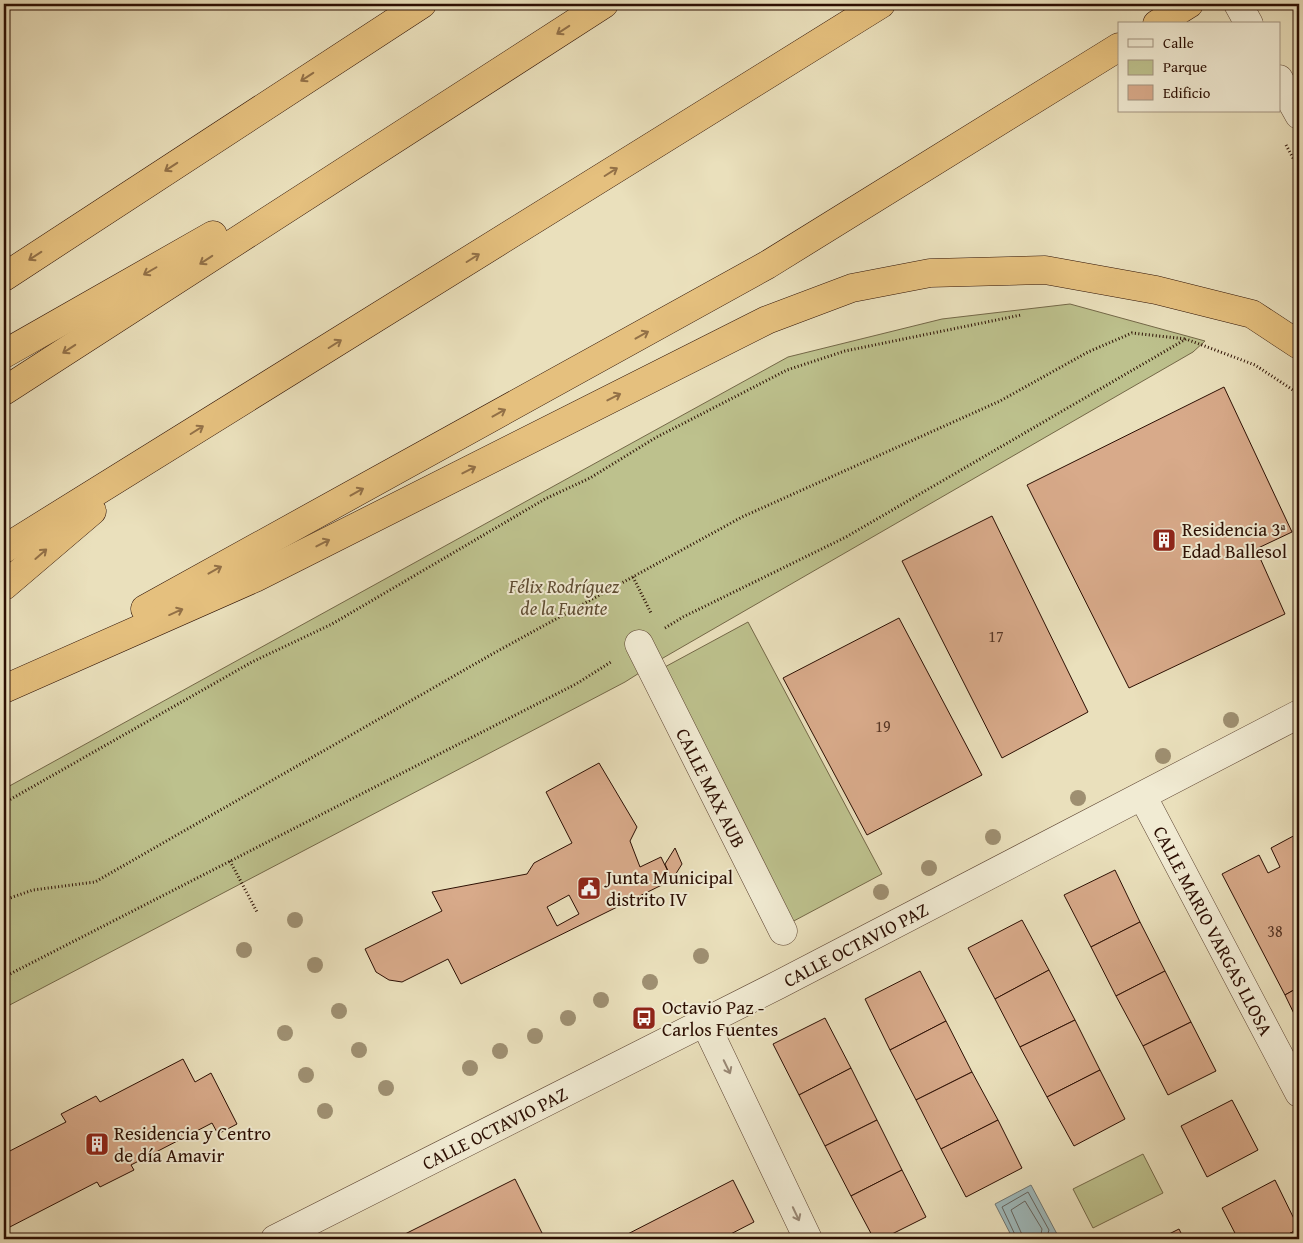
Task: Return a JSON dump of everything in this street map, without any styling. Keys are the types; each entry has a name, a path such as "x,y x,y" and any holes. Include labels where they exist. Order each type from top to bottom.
{"highway":[{"path":"337,58 406,4"},
{"path":"4,277 422,4"},
{"path":"4,391 604,4"},
{"path":"4,549 881,4"},
{"path":"1160,22 1189,4"},
{"path":"4,688 767,265 1118,48"},
{"path":"4,354 467,91"},
{"path":"4,688 255,578 767,320 852,288 930,272 1045,270 1156,290 1252,314 1299,345"},
{"path":"4,586 156,456"}],"street":[{"path":"1238,4 1248,22"},
{"path":"1280,81 1299,114"},
{"name":"CALLE MAX AUB","path":"639,644 784,931"},
{"name":"CALLE OCTAVIO PAZ","path":"276,1239 706,1023 1299,714"},
{"name":"CALLE MARIO VARGAS LLOSA","path":"1143,796 1299,1092"},
{"path":"706,1023 808,1239"}],"path":[{"path":"4,803 252,662 332,624 545,500 590,478 655,438 787,370 845,351 1021,315"},
{"path":"4,900 33,890 95,882 494,653 742,517 1000,401 1088,352 1132,332 1186,339"},
{"path":"633,577 647,605"},
{"path":"230,861 257,912"}],"green space":[{"name":"Félix Rodríguez de la Fuente","path":"1070,304 1205,341 1193,352 663,658 625,682 4,1008 4,789 788,357 942,319"},
{"path":"748,622 882,874 790,923 663,668"},
{"path":"1143,1154 1163,1193 1093,1228 1073,1189"}],"water":[{"path":"1031,1185 1057,1234 1047,1239 1013,1239 995,1204"}],"building":[{"name":"Residencia 3ª Edad Ballesol","path":"1224,387 1292,532 1256,549 1285,614 1129,688 1027,485"},
{"path":"992,516 1088,712 1002,758 902,561"},
{"path":"899,618 982,775 867,835 783,678"},
{"name":"Junta Municipal distrito IV","path":"599,763 637,827 630,841 640,867 661,857 672,880 461,984 448,959 402,982 389,980 376,972 365,949 442,911 432,892 527,874 534,863 572,843 546,792","holes":["569,895 579,914 557,926 547,907"]},
{"path":"1299,833 1299,987 1285,995 1222,874 1259,855 1268,873 1280,867 1271,848"},
{"path":"675,848 682,864 672,880 665,864"},
{"path":"1115,870 1140,922 1091,947 1064,895"},
{"path":"1022,920 1049,970 995,999 968,948"},
{"path":"1140,922 1165,971 1116,996 1091,947"},
{"path":"1049,970 1075,1020 1020,1047 995,999"},
{"path":"920,971 946,1021 890,1050 865,999"},
{"path":"1165,971 1191,1022 1143,1046 1116,996"},
{"path":"1299,987 1299,1024 1285,995"},
{"path":"825,1018 851,1068 799,1095 773,1044"},
{"path":"1075,1020 1100,1070 1047,1097 1020,1047"},
{"path":"946,1021 972,1072 916,1100 890,1050"},
{"path":"1191,1022 1216,1071 1168,1095 1143,1046"},
{"name":"Residencia y Centro de día Amavir","path":"183,1059 195,1082 211,1073 237,1124 218,1134 212,1123 131,1165 134,1170 100,1187 97,1182 4,1230 4,1154 66,1122 61,1114 96,1096 100,1102"},
{"path":"851,1068 877,1120 825,1146 799,1095"},
{"path":"1100,1070 1125,1119 1074,1146 1047,1097"},
{"path":"972,1072 998,1120 941,1149 916,1100"},
{"path":"1232,1100 1258,1150 1207,1177 1181,1126"},
{"path":"877,1120 902,1170 851,1196 825,1146"},
{"path":"998,1120 1022,1168 966,1197 941,1149"},
{"path":"902,1170 926,1217 882,1239 874,1239 851,1196"},
{"path":"515,1179 544,1237 540,1239 395,1239"},
{"path":"733,1180 754,1222 721,1239 618,1239"},
{"path":"1275,1180 1299,1229 1278,1239 1238,1239 1222,1208"},
{"path":"1179,1229 1184,1239 1159,1239"},
{"path":"1299,1229 1299,1239 1278,1239"}],"place":[{"name":"Residencia 3ª Edad Ballesol","path":"1164,540"},
{"name":"Junta Municipal distrito IV","path":"589,888"},
{"name":"Octavio Paz - Carlos Fuentes","path":"644,1018"},
{"name":"Residencia y Centro de día Amavir","path":"97,1144"}]}
